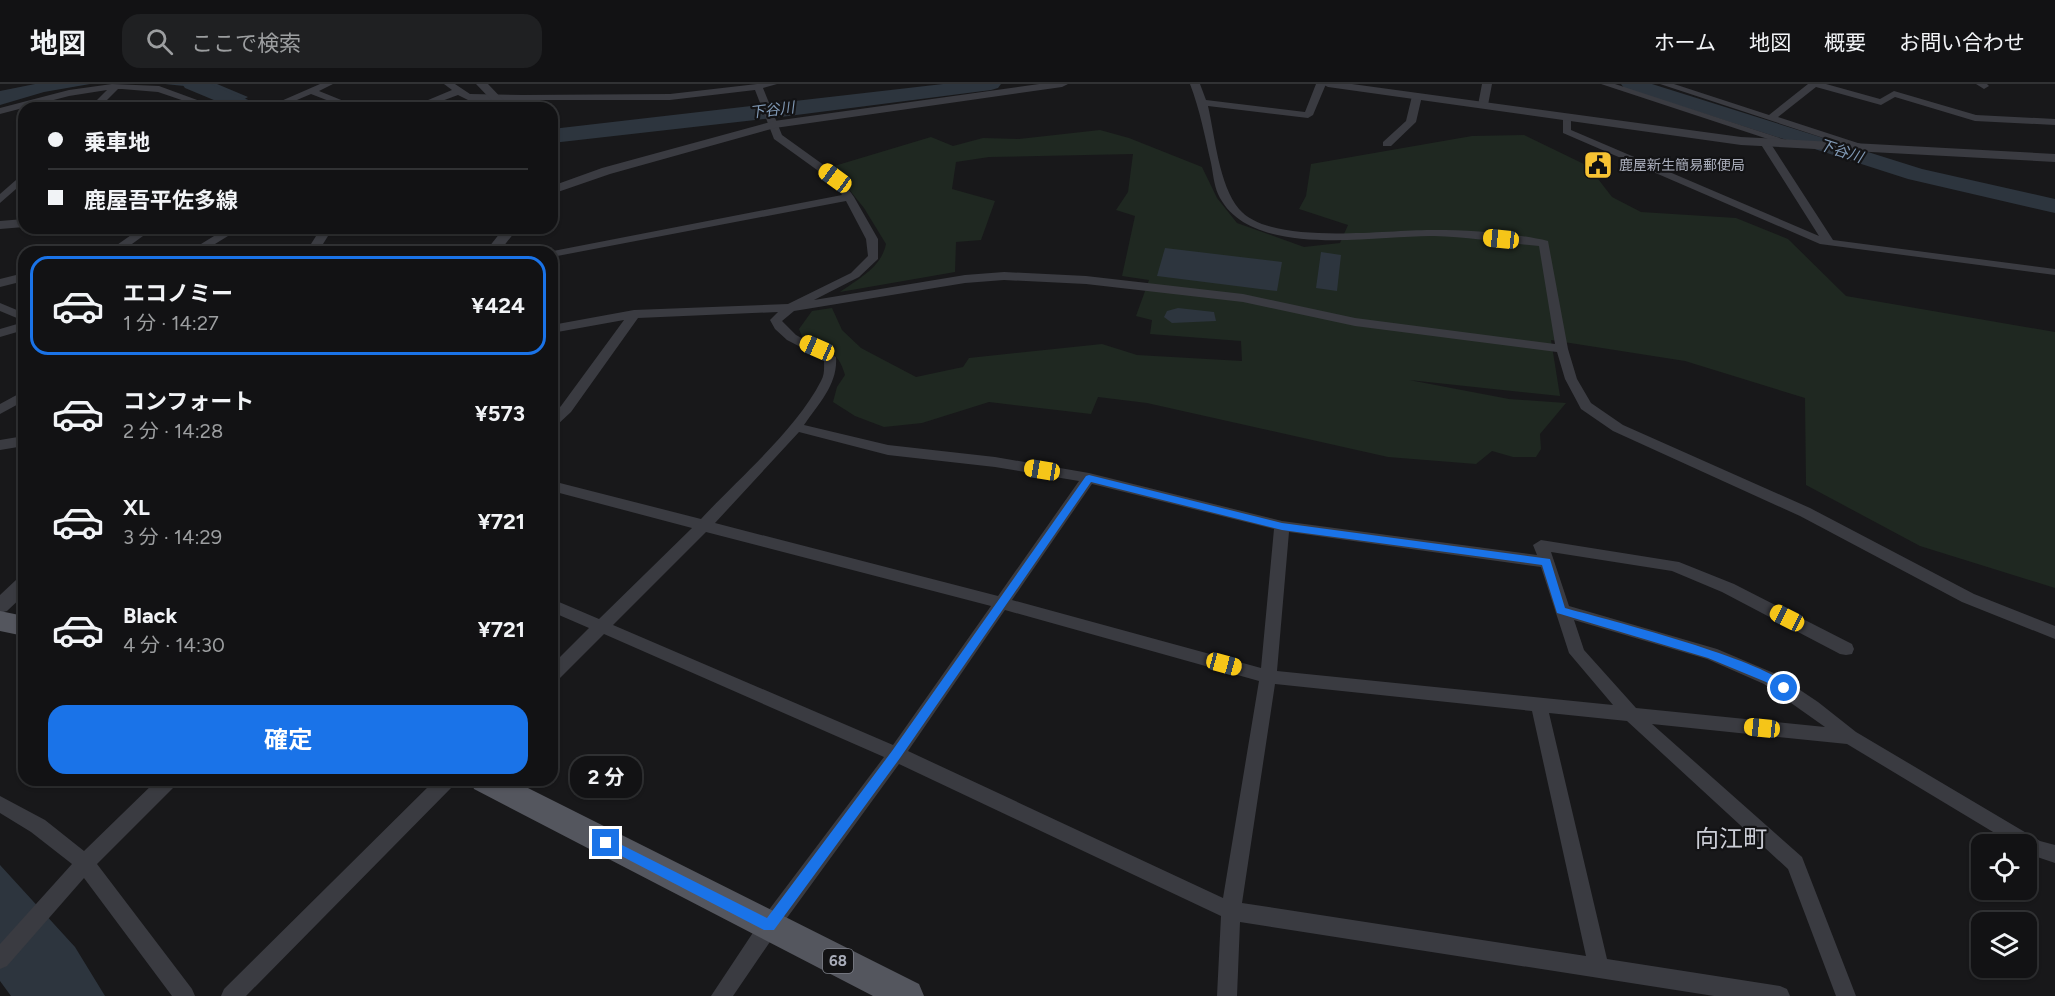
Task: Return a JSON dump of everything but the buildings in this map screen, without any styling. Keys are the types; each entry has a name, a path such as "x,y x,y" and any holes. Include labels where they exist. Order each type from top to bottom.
{"main road":[{"path":"0,621 18,625"},
{"name":"68","path":"496,786 907,996"}],"street":[{"path":"283,102 328,84"},
{"path":"449,84 468,98 670,97 772,84"},
{"path":"482,84 500,102"},
{"path":"558,187 773,122 1062,84"},
{"path":"1195,84 1202,102 1223,194 1227,204 1246,222 1290,235 1318,237 1393,232 1437,233 1544,243 1562,350 1570,379 1586,406 1618,428 1805,512 1968,598 2055,633"},
{"path":"1202,102 1308,115 1321,84"},
{"path":"1328,84 1765,143 2055,158"},
{"path":"1483,105 1487,84"},
{"path":"1605,84 1802,145"},
{"path":"1665,84 1858,148"},
{"path":"1770,118 1815,84 1881,102 1894,93 1975,118 2055,122"},
{"path":"100,102 116,86"},
{"path":"35,102 89,88 116,86 140,86 198,102"},
{"path":"558,669 704,525 796,427 827,382 831,371 830,357 817,348 782,333 776,320 780,313 855,275 874,257 872,238 849,197 835,178 778,137 758,87"},
{"path":"430,102 459,91"},
{"path":"310,92 339,102"},
{"path":"1387,144 1411,122 1417,96"},
{"path":"180,102 184,97"},
{"path":"0,111 18,106"},
{"path":"0,124 18,107"},
{"path":"1566,117 1566,131 1829,243 2055,272"},
{"path":"1765,143 1829,243"},
{"path":"2,195 18,181"},
{"path":"558,253 849,197"},
{"path":"0,225 18,224"},
{"path":"122,246 139,234"},
{"path":"204,246 224,234"},
{"path":"497,246 506,234"},
{"path":"558,328 634,314 789,308 965,279 1004,276 1086,280 1244,298 1355,322 1562,350"},
{"path":"0,283 18,278"},
{"path":"0,307 18,314"},
{"path":"558,416 566,409 634,314"},
{"path":"0,333 18,328"},
{"path":"0,410 18,399"},
{"path":"796,427 888,450 995,462 1089,478 1282,526 1546,562"},
{"path":"0,445 18,442"},
{"path":"721,996 769,926 896,754 1089,478"},
{"path":"558,488 1001,603 1268,676 1850,737"},
{"path":"1227,996 1231,911 1268,676 1282,526"},
{"path":"1846,649 1728,588 1674,566 1542,545 1576,653 1630,714 1795,862 1846,996"},
{"path":"0,606 18,590"},
{"path":"558,608 896,754 1231,911 1780,996"},
{"path":"1561,610 1711,654 1770,679 1812,707 1850,737 2035,848 2055,854"},
{"path":"1539,705 1599,968"},
{"path":"0,959 80,868 163,786"},
{"path":"231,996 441,786"},
{"path":"0,804 39,826 80,868 185,996"}],"shaded area":[{"path":"35,84 90,84 44,92 0,105 0,91"},
{"path":"165,84 217,84 248,97 240,102 220,102 184,86"},
{"path":"1100,130 1129,138 1202,167 1217,198 1237,223 1304,247 1340,243 1348,225 1299,209 1306,196 1311,164 1472,136 1524,135 1588,166 1612,197 1641,212 1736,218 1788,239 1846,296 2055,332 2055,588 1920,546 1806,485 1805,398 1685,361 1551,340 1560,396 1409,380 1509,399 1566,403 1540,434 1541,449 1536,457 1513,457 1492,451 1476,464 1388,457 1147,403 1098,397 1091,414 989,402 922,423 884,427 855,416 833,402 837,387 845,375 839,360 818,344 803,339 799,329 812,311 832,308 842,330 861,348 916,377 963,367 969,358 1102,344 1137,355 1242,361 1241,341 1150,334 1152,320 1136,316 1149,280 1122,276 1135,216 1116,210 1128,192 1133,154 989,157 956,162 952,189 995,201 981,240 956,242 955,272 840,292 874,266 886,244 864,208 831,167 931,137 953,146 983,138 1019,139"},
{"path":"1165,248 1282,262 1277,291 1157,276"},
{"path":"1321,252 1341,255 1337,291 1316,288"},
{"path":"1178,308 1214,312 1216,321 1172,323 1164,317 1167,311"},
{"path":"0,865 75,947 105,996 11,996 0,981"}],"waterway":[{"name":"下谷川","path":"192,84 236,102"},
{"name":"下谷川","path":"558,135 773,112 991,84"},
{"name":"下谷川","path":"1631,84 1916,174 2055,206"}],"place":[{"name":"鹿屋新生簡易郵便局","path":"1598,165"}],"district":[{"name":"向江町","path":"1731,839"}],"route":[{"path":"606,843 769,926 896,754 1089,478 1282,526 1546,562 1561,610 1711,654 1770,679 1784,688"}]}
